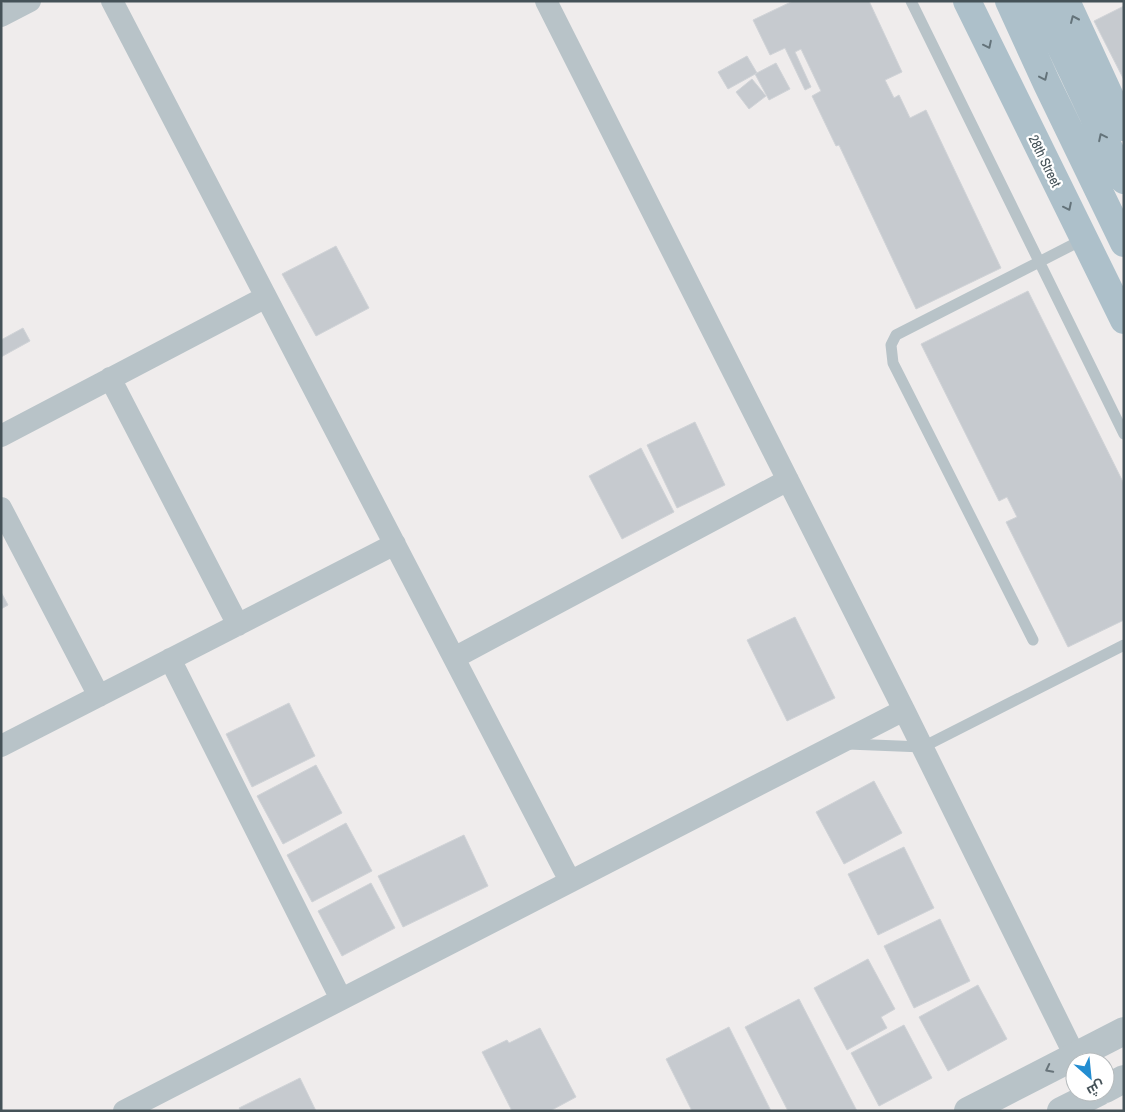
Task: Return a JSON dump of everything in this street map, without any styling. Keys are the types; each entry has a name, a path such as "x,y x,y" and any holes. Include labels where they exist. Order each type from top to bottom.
{"main road":[{"name":"28th Street","path":"967,1 1124,320"},
{"path":"1009,1 1124,243"},
{"path":"1039,1 1124,180"},
{"path":"1066,1 1124,127"}],"street":[{"path":"1,16 30,1"},
{"path":"112,1 570,881"},
{"path":"546,1 904,710 1073,1052"},
{"path":"1,436 266,297"},
{"path":"110,378 238,625"},
{"path":"454,658 788,480"},
{"path":"1,508 99,696"},
{"path":"1,746 395,544"},
{"path":"170,659 341,999"},
{"path":"124,1111 904,710"},
{"path":"1083,1052 1124,1031"},
{"path":"968,1111 1065,1061"},
{"path":"1061,1111 1079,1102"}],"lane":[{"path":"912,1 1038,262 1124,434"},
{"path":"1033,640 893,363 891,345 896,335 1084,239"},
{"path":"838,744 922,747 1124,645"}],"building":[{"path":"793,1 869,1 902,72 885,80 894,98 899,95 910,118 926,110 1001,268 916,309 839,145 836,146 812,96 821,91 801,49 795,52 811,87 805,90 785,48 770,55 753,20"},
{"path":"1124,6 1124,80 1094,21"},
{"path":"747,56 757,73 728,89 718,72"},
{"path":"776,63 790,89 769,100 755,74"},
{"path":"752,79 766,96 749,109 736,92"},
{"path":"336,246 369,308 316,336 282,274"},
{"path":"1028,291 1124,484 1124,620 1068,647 1006,522 1017,517 1007,497 999,501 921,344"},
{"path":"23,328 30,341 1,357 1,340"},
{"path":"695,422 725,485 677,508 647,445"},
{"path":"641,448 674,512 622,539 589,476"},
{"path":"1,592 8,605 1,609"},
{"path":"795,617 835,698 787,721 747,640"},
{"path":"289,703 315,756 252,787 226,734"},
{"path":"316,765 342,813 283,844 257,796"},
{"path":"874,781 902,833 844,864 816,812"},
{"path":"346,823 372,871 312,902 287,855"},
{"path":"464,835 488,886 403,927 378,876"},
{"path":"904,847 934,908 878,935 848,874"},
{"path":"371,883 395,928 342,956 318,911"},
{"path":"940,919 970,981 914,1008 884,946"},
{"path":"868,959 895,1009 881,1017 887,1028 847,1050 814,988"},
{"path":"978,985 1007,1039 948,1071 919,1017"},
{"path":"799,999 857,1111 788,1111 745,1027"},
{"path":"904,1025 932,1078 879,1106 851,1053"},
{"path":"729,1027 771,1111 692,1111 666,1059"},
{"path":"540,1028 576,1097 550,1111 512,1111 482,1052 507,1040 509,1043"},
{"path":"300,1078 316,1111 241,1111 239,1108"}]}
